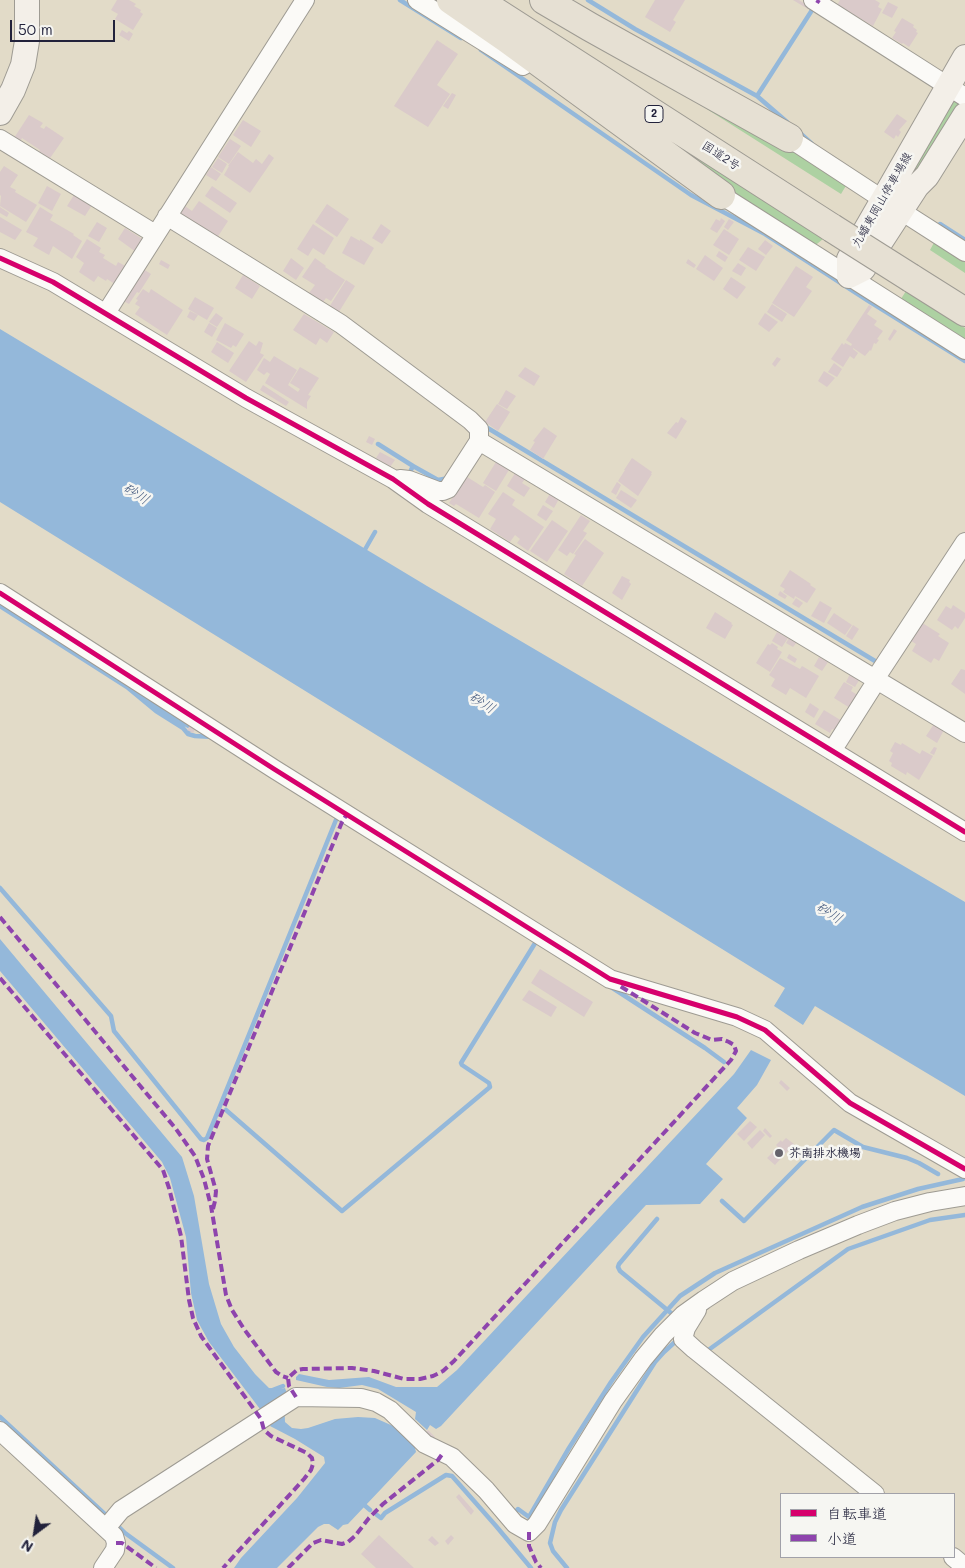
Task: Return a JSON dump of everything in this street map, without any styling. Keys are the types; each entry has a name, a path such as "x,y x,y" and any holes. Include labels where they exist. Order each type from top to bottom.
{"highway":[{"path":"451,0 721,195"},
{"name":"国道2号","path":"476,0 916,270 965,312"},
{"name":"国道2号","path":"510,0 837,220"},
{"path":"544,0 789,138"},
{"name":"国道2号","path":"916,270 965,290"}],"main road":[{"path":"0,113 13,90 22,65 27,40 27,0"},
{"name":"九蟠東岡山停車場線","path":"849,276 863,269 892,205 956,92 965,57"},
{"name":"九蟠東岡山停車場線","path":"892,205 927,176 965,115"}],"street":[{"path":"106,313 154,238 170,218 305,0"},
{"path":"418,0 576,101 685,179 721,195 965,350"},
{"path":"568,0 755,109 789,138 965,252"},
{"path":"813,0 956,92"},
{"path":"0,139 154,238"},
{"path":"922,224 918,203 927,176"},
{"path":"170,218 340,324 470,420 479,429 479,441 448,489 438,491 409,480 392,478"},
{"path":"0,258 53,282 246,398 392,478 428,504 965,832"},
{"path":"479,441 877,677 965,733"},
{"path":"832,750 965,542"},
{"path":"0,593 274,769 610,979 737,1016 765,1030 850,1103 965,1169"},
{"path":"110,1523 121,1510 296,1397 361,1398 376,1402 390,1410 426,1444 452,1457 486,1490 515,1524 529,1532 537,1524 613,1401 643,1359 683,1315 733,1281 858,1225 895,1211 965,1196"},
{"path":"704,1300 686,1328 683,1339 874,1493"},
{"path":"0,1431 110,1523 116,1543 115,1550 103,1568"},
{"path":"954,1558 965,1567"}],"green space":[{"path":"631,61 759,130 847,184 841,194"},
{"path":"949,96 961,103 916,179 904,172"},
{"path":"599,99 609,101 823,239 812,248"},
{"path":"936,239 965,258 965,273 930,250"},
{"path":"906,291 965,328 965,342 899,302"}],"water":[{"name":"砂川","path":"0,329 427,586 965,902 965,1096 815,1006 803,1025 774,1006 785,988 0,502"},
{"path":"0,939 182,1157 194,1196 209,1284 221,1324 234,1347 255,1374 269,1388 285,1388 287,1394 284,1400 285,1422 292,1428 301,1429 335,1419 375,1418 400,1429 413,1440 416,1452 348,1524 343,1525 338,1530 329,1524 318,1527 277,1568 234,1568 297,1498 325,1463 324,1457 270,1426 272,1423 209,1342 197,1320 191,1293 186,1237 170,1178 162,1162 0,971"},
{"path":"751,1050 771,1060 757,1085 737,1108 747,1118 706,1164 723,1179 700,1204 646,1205 441,1426 436,1429 430,1425 427,1430 415,1419 416,1412 378,1389 362,1385 339,1388 327,1387 296,1380 299,1374 329,1380 369,1377 396,1387 437,1387 457,1370 734,1074"}],"building":[{"path":"117,0 129,0 141,10 140,12 143,14 133,30 115,19 118,14 111,10"},
{"path":"655,0 685,0 673,20 676,22 670,32 645,17"},
{"path":"793,0 799,0 810,7 808,9"},
{"path":"840,0 875,0 880,3 878,7 882,9 873,26 837,5"},
{"path":"888,2 898,7 892,18 882,13"},
{"path":"902,18 914,25 913,27 918,33 909,47 892,38"},
{"path":"122,30 133,34 129,41 119,35"},
{"path":"437,40 458,54 437,85 450,94 428,127 394,106"},
{"path":"452,93 456,95 448,109 443,106"},
{"path":"897,114 907,121 899,130 901,132 898,137 896,135 894,139 884,132"},
{"path":"29,115 43,123 40,127 44,129 46,126 64,138 46,164 36,157 40,150 22,138 20,142 14,138"},
{"path":"243,120 261,131 251,147 233,135"},
{"path":"230,139 241,146 229,164 218,157"},
{"path":"238,152 253,163 256,159 262,164 269,154 274,158 250,193 224,175"},
{"path":"218,158 227,164 222,173 212,167"},
{"path":"4,166 18,175 10,187 37,205 26,222 0,206 0,172"},
{"path":"211,167 221,174 216,181 206,175"},
{"path":"47,186 61,194 52,211 38,203"},
{"path":"212,186 237,203 230,213 205,196"},
{"path":"74,195 92,205 85,216 67,206"},
{"path":"199,201 228,221 215,241 211,233 187,218 186,220 179,216 185,206 192,211"},
{"path":"327,204 349,219 337,237 315,222"},
{"path":"0,207 9,213 7,217 0,213"},
{"path":"40,207 53,215 50,220 82,241 72,259 53,246 49,255 33,246 38,238 26,232"},
{"path":"0,217 22,230 15,240 0,232"},
{"path":"721,218 725,221 717,233 710,229 716,219 720,221"},
{"path":"729,219 734,222 728,230 724,227"},
{"path":"97,222 107,228 99,242 88,236"},
{"path":"313,224 334,238 324,255 313,248 308,256 297,249"},
{"path":"381,224 391,231 382,244 372,238"},
{"path":"125,228 144,240 136,252 118,239"},
{"path":"724,229 739,239 729,255 713,245"},
{"path":"351,236 360,241 360,239 374,248 364,265 342,253"},
{"path":"87,239 101,248 99,252 105,255 103,258 116,266 118,262 129,268 118,286 98,276 94,282 79,272 84,263 76,257"},
{"path":"765,240 773,246 766,255 758,249"},
{"path":"748,247 765,257 756,271 739,260"},
{"path":"719,251 728,257 725,262 716,256"},
{"path":"705,255 723,268 714,281 696,269"},
{"path":"291,258 304,268 296,280 283,271"},
{"path":"315,258 345,280 331,301 326,298 323,302 309,293 315,285 302,277"},
{"path":"688,259 696,265 694,268 686,263"},
{"path":"161,260 170,265 168,269 159,264"},
{"path":"738,263 746,268 741,276 732,271"},
{"path":"796,266 813,277 806,287 812,291 794,317 772,303"},
{"path":"140,267 151,274 139,293 137,292 129,304 120,299"},
{"path":"243,275 260,286 252,299 235,288"},
{"path":"731,277 746,287 737,299 723,289"},
{"path":"346,280 355,286 337,315 328,309"},
{"path":"143,289 149,293 151,289 183,310 167,335 135,314 140,307 135,304 138,300 136,299"},
{"path":"195,297 214,308 207,320 188,309"},
{"path":"772,304 787,314 782,322 767,312"},
{"path":"869,305 872,307 867,314 877,321 874,325 883,331 877,339 879,340 876,344 874,343 871,351 865,356 853,348 858,353 854,359 850,356 843,367 831,359 842,343 851,346 852,344 846,340"},
{"path":"190,311 198,315 194,321 187,317"},
{"path":"216,313 223,318 217,327 209,322"},
{"path":"765,313 778,322 769,332 758,324"},
{"path":"304,314 334,332 327,343 320,338 316,345 293,330"},
{"path":"209,323 217,328 212,337 204,332"},
{"path":"225,323 244,334 236,347 233,345 231,348 216,340"},
{"path":"894,329 897,331 890,341 888,339"},
{"path":"249,341 256,346 259,341 263,343 260,353 264,355 246,382 229,371"},
{"path":"217,342 234,353 228,363 211,352"},
{"path":"274,356 297,370 288,385 298,392 300,389 290,383 300,367 319,378 308,395 311,396 307,402 307,409 265,383 270,374 267,372 264,375 257,370 264,358 270,362"},
{"path":"777,357 781,359 775,367 772,364"},
{"path":"834,363 842,369 837,377 828,372"},
{"path":"525,367 540,376 534,386 518,376"},
{"path":"824,371 835,378 827,387 818,381"},
{"path":"263,385 289,402 286,406 260,390"},
{"path":"506,390 516,396 507,409 498,404"},
{"path":"497,404 510,412 498,431 485,422"},
{"path":"681,417 687,421 676,439 667,433 676,422 678,423"},
{"path":"544,427 557,436 543,459 530,450 535,442 533,441"},
{"path":"369,436 375,439 372,445 366,442"},
{"path":"380,452 395,460 390,467 376,458"},
{"path":"499,457 512,465 496,491 483,483"},
{"path":"632,458 652,472 638,496 618,481"},
{"path":"517,470 527,476 522,483 530,488 524,497 507,486"},
{"path":"464,475 495,492 479,518 456,504 454,506 449,503 453,497 451,495"},
{"path":"617,482 621,485 616,495 611,492"},
{"path":"621,490 637,500 631,508 616,498"},
{"path":"503,492 515,500 512,505 544,527 528,551 517,543 520,539 515,535 510,542 490,529 496,519 488,514"},
{"path":"551,492 560,497 554,508 545,502"},
{"path":"543,505 553,511 546,521 537,515"},
{"path":"581,515 590,521 583,531 587,533 573,554 570,552 567,556 558,550"},
{"path":"552,520 568,531 547,562 530,551"},
{"path":"585,539 604,553 582,586 564,574 576,555 574,554"},
{"path":"790,570 816,589 807,603 795,596 794,599 783,592 785,589 780,586"},
{"path":"622,576 630,580 631,584 622,600 612,593"},
{"path":"780,591 787,596 785,599 778,595"},
{"path":"796,598 803,603 799,608 792,604"},
{"path":"820,601 832,608 824,623 811,616"},
{"path":"953,605 965,613 965,618 958,629 955,626 952,630 937,620 946,606 951,609"},
{"path":"715,612 733,625 725,639 706,628"},
{"path":"834,613 852,625 845,635 827,623"},
{"path":"919,621 940,634 938,636 949,643 939,661 934,658 931,663 912,651 916,644 908,639"},
{"path":"853,625 859,629 852,640 846,636"},
{"path":"777,632 788,638 782,647 772,641"},
{"path":"789,638 797,642 793,647 786,643"},
{"path":"772,643 782,652 770,672 756,663 768,644"},
{"path":"789,654 797,659 795,663 787,658"},
{"path":"819,657 828,662 822,671 814,666"},
{"path":"780,658 800,669 802,666 819,676 806,698 790,688 786,695 771,686 775,679 769,675"},
{"path":"961,669 965,670 965,694 951,684"},
{"path":"851,672 861,677 855,687 846,682"},
{"path":"844,682 853,687 851,691 861,697 850,708 834,698"},
{"path":"810,703 819,709 814,718 805,712"},
{"path":"824,710 842,721 836,731 832,729 830,733 815,724"},
{"path":"934,724 944,730 937,743 926,736"},
{"path":"190,725 196,728 193,733 187,730"},
{"path":"895,742 901,745 902,743 920,754 922,750 933,756 919,780 907,772 906,775 891,766 892,763 889,761 893,753 890,751"},
{"path":"934,747 937,748 934,755 930,753"},
{"path":"540,969 593,1002 584,1017 531,983"},
{"path":"529,990 557,1007 551,1017 522,1000"},
{"path":"781,1080 790,1088 787,1091 779,1083"},
{"path":"750,1121 757,1127 744,1141 737,1134"},
{"path":"765,1128 772,1136 770,1138 763,1131"},
{"path":"760,1130 765,1135 752,1149 747,1143"},
{"name":"芥南排水機場","path":"786,1138 794,1144 775,1165 767,1158 778,1147 776,1145"},
{"path":"428,1430 435,1437 430,1442 423,1436"},
{"path":"459,1494 474,1511 471,1515 456,1497"},
{"path":"379,1535 414,1568 376,1568 361,1554"},
{"path":"451,1535 454,1538 448,1545 445,1541"},
{"path":"432,1536 439,1543 435,1546 428,1540"}],"waterway":[{"path":"400,0 461,38"},
{"path":"588,0 635,29 757,96 787,122"},
{"path":"757,96 814,7"},
{"path":"481,50 691,195 765,234 965,361"},
{"path":"799,132 812,144"},
{"path":"940,224 965,240"},
{"path":"486,427 880,664"},
{"path":"378,444 413,466"},
{"path":"411,470 413,466 438,480 449,478"},
{"path":"363,553 375,532"},
{"path":"0,606 127,687 156,711 183,728 188,734 213,737"},
{"path":"139,692 158,708 192,728 190,730"},
{"path":"0,888 111,1016 114,1031 201,1139 204,1140 207,1138 338,815"},
{"path":"226,1110 342,1211 490,1087 489,1083 461,1063 537,940"},
{"path":"611,987 724,1062"},
{"path":"722,1201 744,1221 834,1130 863,1147 907,1158 938,1174"},
{"path":"513,1515 518,1509 529,1517 569,1448 611,1382 643,1337 680,1296 715,1273 862,1207 918,1189 963,1179"},
{"path":"707,1351 848,1249 930,1220 965,1215"},
{"path":"657,1219 618,1267 620,1271 671,1313"},
{"path":"567,1568 553,1551 550,1543 555,1522 655,1362 676,1341"},
{"path":"270,1391 283,1386"},
{"path":"0,1417 109,1518"},
{"path":"377,1515 381,1518 385,1513 446,1475 452,1476 531,1568"},
{"path":"362,1503 370,1510"},
{"path":"115,1523 125,1533 173,1568"}],"marked path":[{"path":"213,1209 216,1191 207,1159 208,1146 342,822 347,814"},
{"path":"0,917 176,1129 195,1156 204,1179 211,1206 226,1295 232,1310 276,1372 288,1378"},
{"path":"0,978 163,1170 181,1236 193,1318 201,1336 261,1419 264,1430 271,1436 307,1453 312,1458 311,1470 304,1479 223,1568"},
{"path":"296,1397 289,1386 288,1378 297,1370 352,1368 374,1371 404,1379 420,1379 443,1371 731,1060 736,1051 734,1045 722,1039 712,1040 695,1033 620,986"},
{"path":"288,1568 313,1543 321,1540 342,1544 348,1542 383,1504 438,1460 443,1453"},
{"path":"529,1532 529,1546 536,1562 541,1568"},
{"path":"116,1543 122,1543 156,1568"}],"cycle path":[{"path":"0,258 53,282 246,398 393,479 428,504 965,832"},
{"path":"0,593 274,769 610,979 737,1017 765,1030 850,1103 965,1169"}],"place":[{"name":"芥南排水機場","path":"779,1153"}]}
